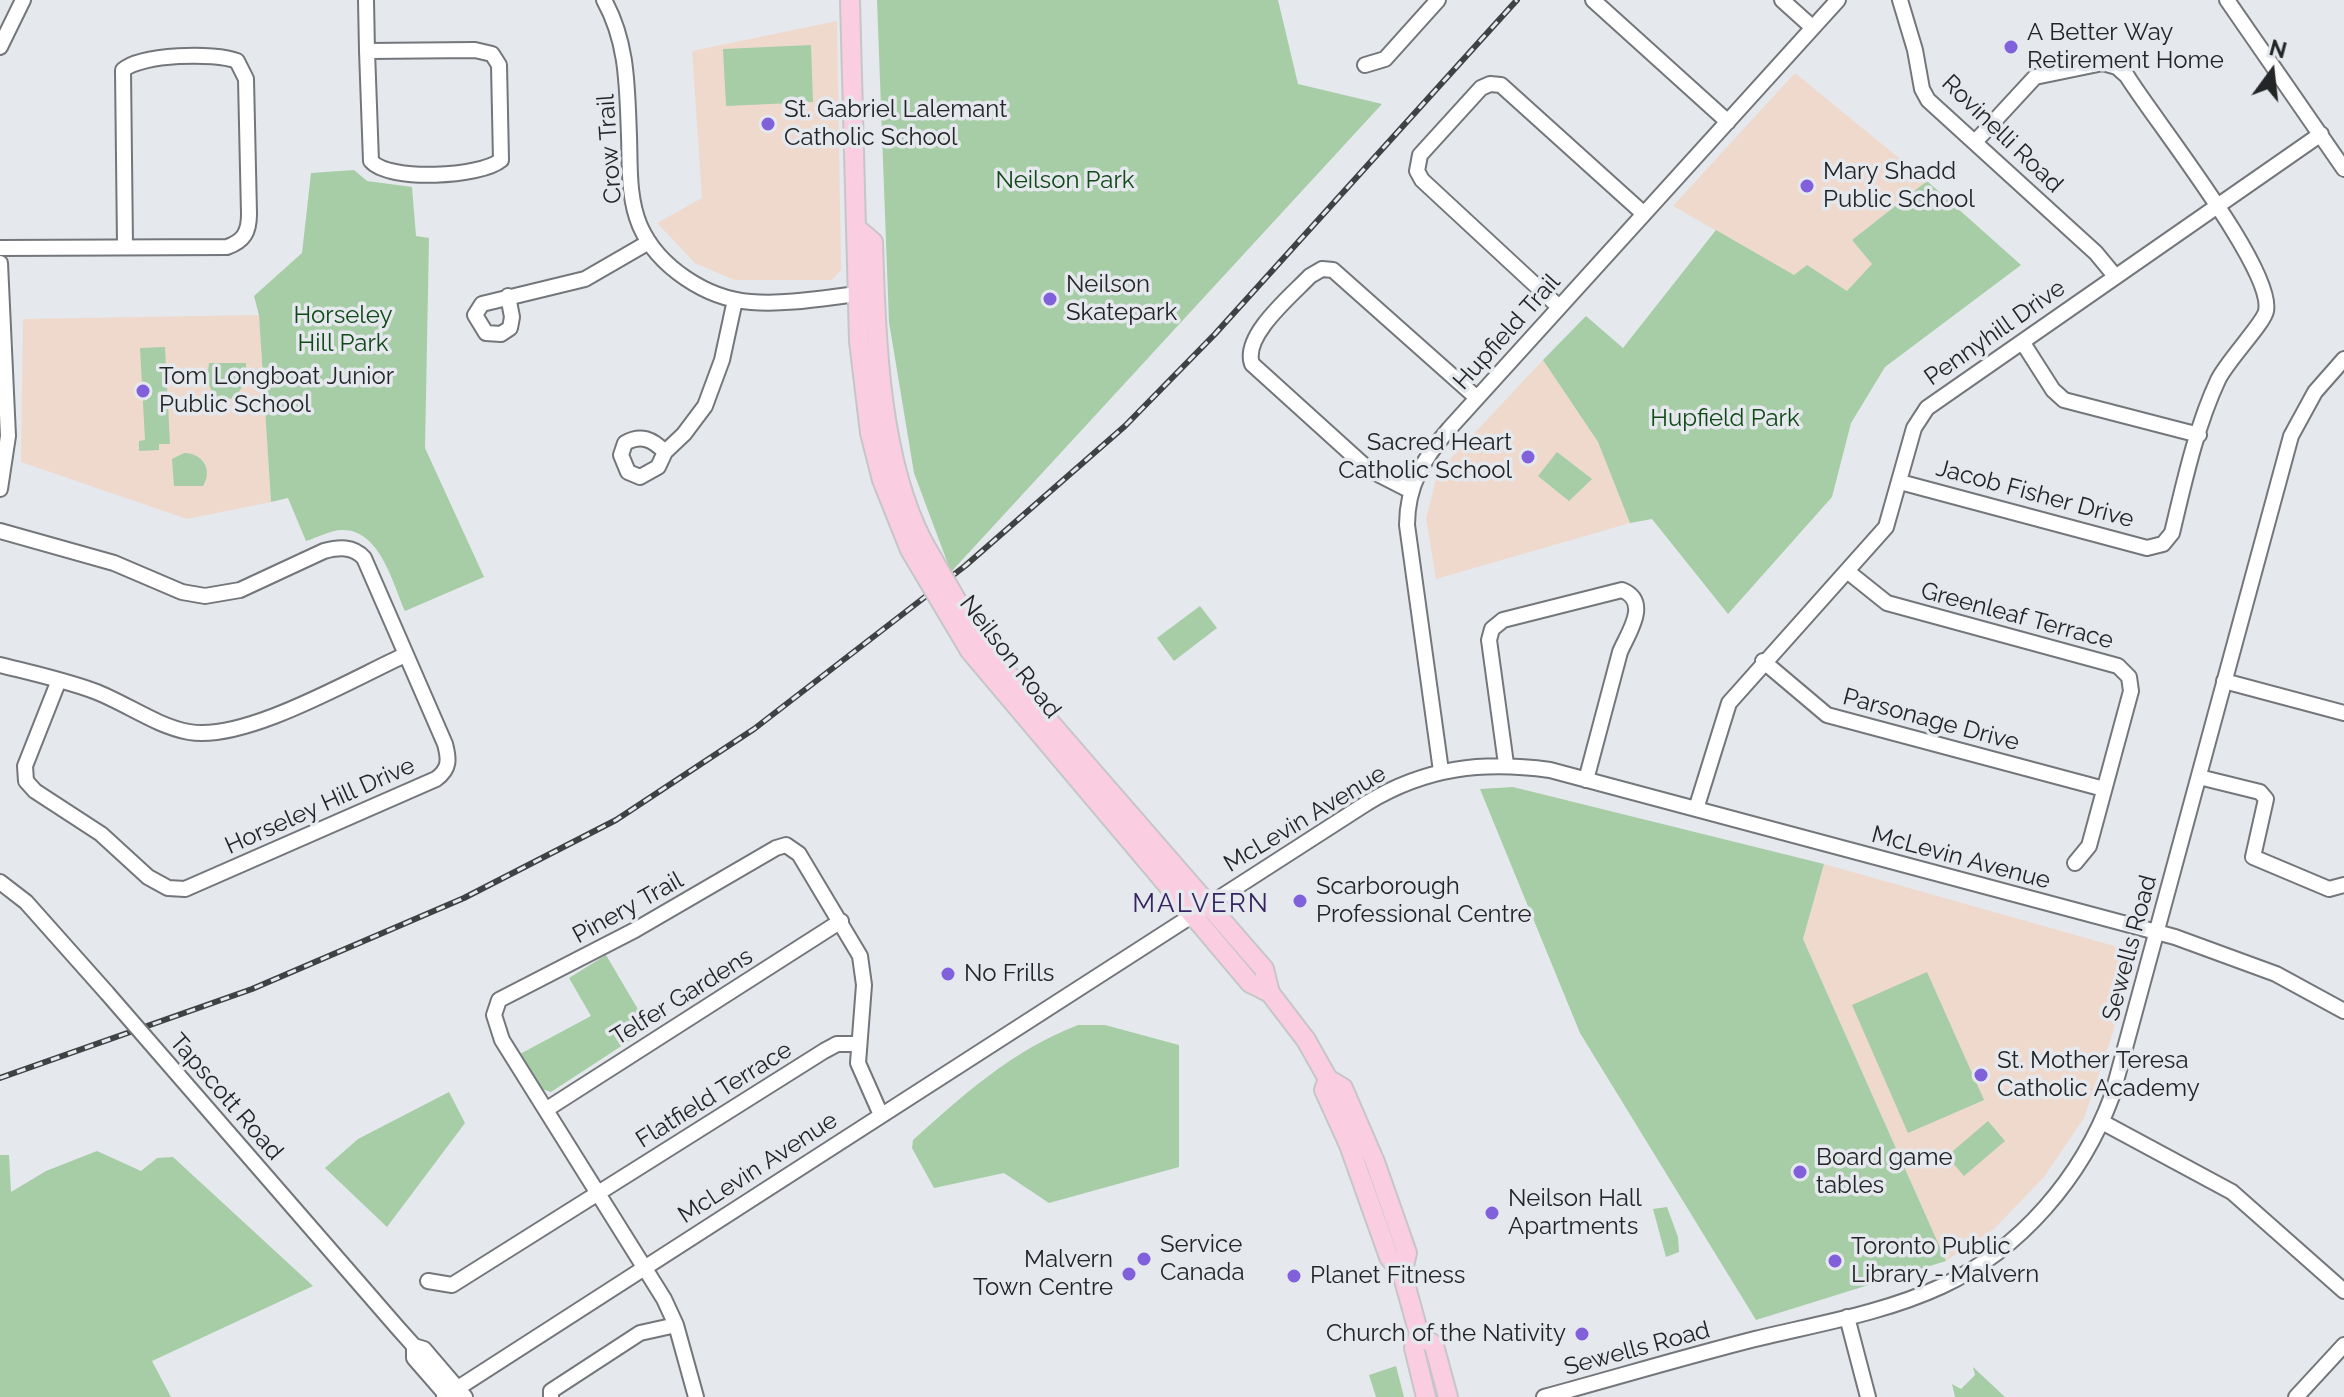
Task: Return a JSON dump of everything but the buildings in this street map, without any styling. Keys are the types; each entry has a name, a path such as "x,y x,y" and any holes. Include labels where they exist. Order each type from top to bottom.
{"main road":[{"name":"Neilson Road","path":"850,0 859,230 854,241 885,416 917,546 975,647 1200,909 1264,969 1270,993 1306,1040 1328,1079 1324,1090 1369,1173 1389,1257 1402,1273 1419,1334 1414,1348 1426,1397"},
{"name":"Neilson Road","path":"1419,1334 1434,1345 1448,1397"}],"street":[{"path":"0,47 23,0"},
{"path":"366,0 367,51 371,161 376,167 398,174 484,171 501,160 499,65 492,54 475,50 367,51"},
{"name":"Crow Trail","path":"604,0 623,48 630,187 640,225 649,242 690,281 735,300 768,303 865,294"},
{"path":"1365,65 1385,59 1438,0"},
{"path":"1593,0 1728,122"},
{"path":"1782,0 1812,27"},
{"name":"Hupfield Trail","path":"1441,771 1407,525 1411,491 1432,448 1838,0"},
{"name":"Rovinelli Road","path":"1900,0 1913,41 1922,89 1928,100 2096,253 2115,276"},
{"path":"2227,0 2344,169"},
{"path":"0,248 125,245 227,247 246,236 249,224 246,79 237,61 219,57 142,59 123,70 125,245"},
{"path":"1975,142 2035,77 2108,64 2127,76 2217,204"},
{"path":"1559,307 1422,180 1416,165 1420,155 1481,88 1490,84 1501,85 1644,214"},
{"name":"Pennyhill Drive","path":"1696,809 1729,703 1763,661 1886,527 1914,428 1927,408 2321,134"},
{"name":"Jacob Fisher Drive","path":"1900,482 2151,548 2167,542 2199,435 2224,368 2261,322 2267,309 2257,278 2217,204"},
{"path":"508,296 585,279 649,242"},
{"path":"0,263 8,436 0,489"},
{"path":"1411,491 1368,469 1252,364 1250,352 1255,336 1310,276 1322,269 1333,270 1477,398"},
{"path":"665,452 684,434 712,391 735,300"},
{"path":"2023,343 2053,390 2064,400 2199,435"},
{"name":"Sewells Road","path":"1544,1397 1847,1317 1943,1285 2004,1246 2046,1206 2073,1172 2102,1122 2157,932 2291,436 2315,392 2344,359"},
{"name":"Horseley Hill Drive","path":"0,531 114,563 182,592 205,596 240,590 324,551 338,547 354,550 364,558 445,744 449,761 443,774 185,889 168,888 148,877 101,834 35,791 26,781 25,766 59,680"},
{"name":"Greenleaf Terrace","path":"1847,571 1887,603 2118,666 2129,677 2131,691 2089,846 2075,863"},
{"path":"1506,764 1489,640 1492,629 1503,620 1622,590 1633,597 1637,609 1630,636 1620,652 1586,780"},
{"path":"0,665 95,692 174,728 206,733 228,732 405,655"},
{"name":"Parsonage Drive","path":"1763,661 1827,715 2104,789"},
{"path":"2224,681 2344,713"},
{"name":"McLevin Avenue","path":"452,1395 643,1268 1200,909 1388,791 1441,771 1506,764 1586,780 1696,809 2157,932 2263,968 2344,1011"},
{"path":"2199,777 2260,792 2266,799 2253,857 2329,889 2344,885"},
{"name":"Pinery Trail","path":"696,1397 676,1325 547,1109 502,1040 494,1015 499,1000 602,949 786,845 799,854 841,921 862,966 857,1044 862,1077 881,1115"},
{"name":"Tapscott Road","path":"0,882 26,902 107,993 414,1346 414,1358 452,1395"},
{"name":"Telfer Gardens","path":"547,1109 841,921"},
{"name":"Flatfield Terrace","path":"428,1281 452,1285 824,1051 837,1044 857,1044"},
{"path":"2102,1122 2232,1192 2344,1291"},
{"path":"1847,1317 1868,1397"},
{"path":"551,1397 551,1391 640,1333 676,1325"},
{"path":"2296,1397 2344,1345"}],"shaded area":[{"name":"St. Gabriel Lalemant Catholic School","path":"837,21 841,270 832,280 734,280 695,263 657,223 702,198 692,51"},
{"name":"Mary Shadd Public School","path":"1795,73 1927,181 1852,240 1872,264 1847,292 1807,265 1795,276 1673,206"},
{"name":"Tom Longboat Junior Public School","path":"259,315 271,502 187,519 21,462 23,319"},
{"name":"Sacred Heart Catholic School","path":"1543,360 1598,442 1630,523 1436,579 1426,518 1438,472"},
{"name":"St. Mother Teresa Catholic Academy","path":"1824,864 2132,951 2113,1032 2084,1118 2044,1177 1994,1229 1946,1261 1803,939"}],"green space":[{"name":"Neilson Park","path":"877,0 1278,0 1298,84 1382,104 951,572 914,473 889,322"},
{"path":"811,45 813,102 726,106 723,49"},
{"name":"Horseley Hill Park","path":"354,170 367,181 412,187 416,236 429,238 425,448 484,577 405,611 390,573 366,538 342,530 306,541 288,498 271,502 259,315 254,296 302,253 311,173"},
{"name":"Hupfield Park","path":"1927,181 2021,265 1885,367 1851,423 1832,497 1728,614 1652,519 1630,523 1598,442 1543,360 1586,316 1623,348 1716,230 1794,275 1807,265 1847,291 1872,264 1852,240"},
{"path":"165,347 170,444 159,444 159,450 139,451 139,441 145,440 140,348"},
{"path":"209,363 246,363 246,380 236,397 225,400 213,395 207,379"},
{"path":"1557,452 1592,479 1569,501 1538,476"},
{"path":"184,453 196,456 204,464 207,474 203,486 174,486 172,459"},
{"path":"1200,606 1217,628 1174,661 1157,638"},
{"path":"1513,787 1824,864 1803,939 1946,1261 1756,1320 1580,1033 1480,789"},
{"path":"606,955 649,1028 551,1092 542,1089 520,1054 591,1016 569,978"},
{"path":"1927,972 1984,1100 1908,1133 1852,1005"},
{"path":"1078,1025 1105,1025 1179,1045 1179,1167 1049,1203 1004,1173 934,1188 912,1148 913,1140 970,1090 1011,1060"},
{"path":"449,1092 465,1123 387,1227 325,1168 358,1139"},
{"path":"1988,1121 2005,1141 1964,1176 1947,1156"},
{"path":"97,1151 141,1171 157,1158 173,1157 313,1286 152,1361 171,1397 0,1397 0,1155 9,1155 11,1192 46,1171"},
{"path":"1667,1207 1678,1237 1679,1252 1666,1257 1653,1209"},
{"path":"1396,1366 1404,1397 1376,1397 1369,1375"},
{"path":"1973,1367 2005,1397 1955,1397 1952,1384 1961,1389 1975,1375"}],"railway":[{"path":"0,1078 252,989 464,898 616,820 754,729 965,566 1125,426 1215,334 1517,0"}],"place":[{"name":"A Better Way Retirement Home","path":"2011,47"},
{"name":"St. Gabriel Lalemant Catholic School","path":"768,124"},
{"name":"Mary Shadd Public School","path":"1807,186"},
{"name":"Neilson Skatepark","path":"1050,299"},
{"name":"Tom Longboat Junior Public School","path":"143,391"},
{"name":"Sacred Heart Catholic School","path":"1528,457"},
{"name":"Scarborough Professional Centre","path":"1300,901"},
{"name":"No Frills","path":"948,974"},
{"name":"St. Mother Teresa Catholic Academy","path":"1981,1075"},
{"name":"Board game tables","path":"1800,1172"},
{"name":"Neilson Hall Apartments","path":"1492,1213"},
{"name":"Service Canada","path":"1144,1259"},
{"name":"Toronto Public Library - Malvern","path":"1835,1261"},
{"name":"Malvern Town Centre","path":"1129,1274"},
{"name":"Planet Fitness","path":"1294,1276"},
{"name":"Church of the Nativity","path":"1582,1334"}],"district":[{"name":"MALVERN","path":"1201,904"}]}
